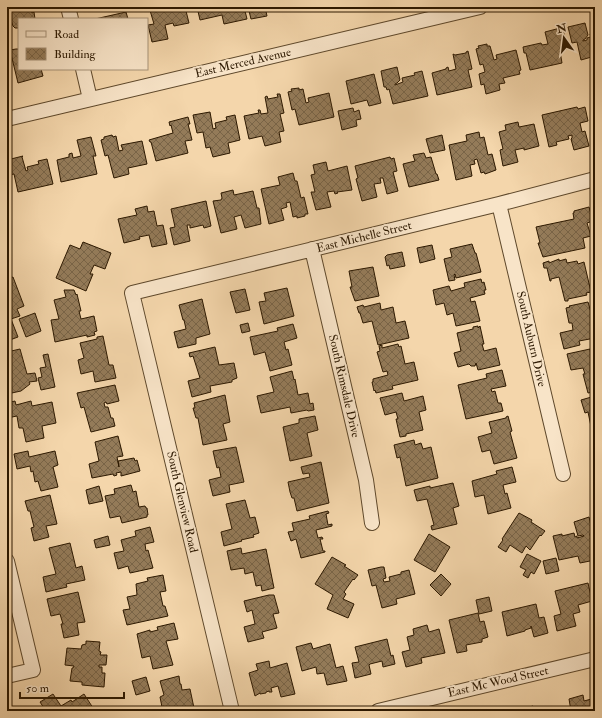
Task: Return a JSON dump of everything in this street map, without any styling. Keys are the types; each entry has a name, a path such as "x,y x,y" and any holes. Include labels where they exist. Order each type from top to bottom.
{"street":[{"path":"68,7 71,18"},
{"name":"East Merced Avenue","path":"7,119 480,7"},
{"path":"83,70 90,99"},
{"name":"East Michelle Street","path":"132,293 499,204 595,179"},
{"name":"South Auburn Drive","path":"499,204 563,474"},
{"name":"South Rimsdale Drive","path":"312,249 366,480 372,523"},
{"name":"South Glenview Road","path":"132,293 232,711"},
{"path":"7,561 33,670 7,676"},
{"name":"East Mc Wood Street","path":"378,711 595,659"}],"building":[{"path":"7,7 30,7 32,13 34,12 35,18 18,18 18,28 15,28 9,14 7,14"},
{"path":"149,7 185,7 189,23 174,26 173,23 165,25 168,39 152,42 148,25 154,24"},
{"path":"197,7 244,7 247,19 224,24 222,15 200,20"},
{"path":"248,7 265,7 267,16 251,19"},
{"path":"126,12 128,18 99,18"},
{"path":"585,23 588,35 583,41 591,37 590,34 595,33 595,56 581,60 577,42 572,43 568,27"},
{"path":"564,27 563,29 567,49 560,51 562,63 530,70 523,47 541,43 542,45 548,44 545,32"},
{"path":"487,44 487,46 490,46 494,60 497,59 496,55 516,50 521,70 519,71 520,74 503,78 505,83 499,84 500,90 486,94 484,84 481,85 479,74 485,72 483,64 480,65 476,49 479,48 478,46"},
{"path":"18,49 18,70 41,70 43,76 18,83 10,50"},
{"path":"468,51 472,69 468,70 472,87 437,95 432,73 448,67 449,71 456,69 453,54 466,53"},
{"path":"397,67 400,80 395,85 403,82 402,78 415,75 414,73 422,71 428,96 393,104 389,89 387,90 386,87 384,87 381,71"},
{"path":"374,74 381,103 369,106 367,100 351,104 346,81"},
{"path":"299,88 299,90 303,89 306,103 309,102 308,98 329,93 334,117 299,125 295,109 292,110 288,92 292,91 291,89"},
{"path":"277,94 280,94 284,113 280,114 284,131 279,132 281,142 265,146 262,136 249,139 244,116 259,113 258,110 260,110 261,114 268,113 265,97 267,96 268,99 278,97"},
{"path":"577,107 578,109 585,107 588,121 580,123 582,132 585,131 589,146 574,150 571,139 572,135 568,136 569,139 556,142 557,145 549,147 542,115"},
{"path":"353,108 354,112 359,110 361,119 356,120 357,126 342,130 338,111"},
{"path":"210,112 213,129 216,128 215,123 227,120 226,117 235,115 240,140 228,143 230,153 213,157 210,147 206,148 203,132 197,133 193,115"},
{"path":"188,117 192,140 185,141 188,153 156,161 151,142 149,140 173,133 169,122"},
{"path":"518,122 519,127 534,124 539,146 524,150 524,148 515,150 518,162 503,166 500,150 503,149 499,132 506,130 505,125"},
{"path":"479,132 480,138 484,137 488,155 492,154 496,170 485,174 484,172 481,173 477,159 474,160 475,164 470,165 472,176 456,180 449,145 467,141 466,135"},
{"path":"112,135 113,137 116,136 119,151 123,150 121,145 142,141 147,164 128,168 129,174 114,178 108,155 105,156 101,140 104,139 104,137"},
{"path":"442,135 445,150 430,153 426,139"},
{"path":"91,137 96,156 93,156 97,174 61,182 57,160 69,157 69,154 72,153 73,158 81,156 77,140"},
{"path":"424,153 426,158 431,157 439,180 409,187 403,164 415,161 413,155"},
{"path":"23,156 26,171 28,170 27,167 39,164 38,161 47,159 53,184 18,192 14,174 9,175 7,160"},
{"path":"390,157 391,159 394,158 397,171 393,172 398,191 387,194 383,178 380,178 381,183 374,184 377,197 362,201 356,179 358,178 355,166"},
{"path":"326,162 328,171 347,166 352,190 337,192 338,193 335,194 334,191 327,192 331,207 316,210 311,192 315,192 311,175 315,174 313,165"},
{"path":"293,173 295,181 297,181 301,198 304,197 308,214 297,218 297,216 293,217 290,202 286,203 287,207 281,209 284,220 269,224 261,189 280,185 278,177"},
{"path":"233,190 234,195 253,191 257,208 259,208 261,224 245,228 241,215 234,217 237,229 221,233 213,201 221,200 221,193"},
{"path":"206,201 211,226 204,228 203,225 190,228 190,225 187,225 190,241 174,245 170,228 175,227 171,209"},
{"path":"147,206 148,212 154,211 157,226 163,225 167,244 152,247 149,235 124,243 118,219 137,215 135,209"},
{"path":"589,207 593,221 587,223 591,236 583,238 585,248 543,257 538,243 540,243 536,227 574,219 574,211"},
{"path":"83,242 111,253 105,269 94,265 90,274 93,274 86,291 56,278 70,245 80,249"},
{"path":"472,244 481,272 456,278 455,274 455,280 449,281 444,259 452,257 450,249"},
{"path":"432,245 435,259 420,263 417,248"},
{"path":"402,252 405,266 390,269 389,265 387,266 385,257 387,255"},
{"path":"559,259 559,261 566,259 567,263 577,261 578,264 584,262 591,292 586,293 587,295 565,301 559,277 551,279 550,281 547,268 544,268 543,263 549,261 549,263"},
{"path":"373,267 379,296 355,301 350,287 352,287 349,271"},
{"path":"13,277 24,306 17,309 20,316 11,319 18,337 7,341 7,279"},
{"path":"481,279 482,283 484,282 486,290 484,290 485,294 470,298 471,302 475,301 480,321 456,326 453,313 447,315 444,303 436,305 433,290 449,286 451,291 465,287 464,283"},
{"path":"287,288 294,316 264,324 259,302 266,301 264,293"},
{"path":"245,289 250,310 236,313 230,292"},
{"path":"64,290 74,290 76,295 77,294 81,311 79,311 81,319 94,316 97,331 94,332 95,335 87,337 87,335 55,342 51,320 59,319 54,300 66,297"},
{"path":"202,299 210,334 196,338 196,344 178,348 174,332 186,329 179,305"},
{"path":"588,302 595,326 595,338 579,341 580,345 564,349 560,333 573,330 572,323 569,323 566,308"},
{"path":"380,303 381,310 393,307 396,323 405,321 409,338 378,345 372,321 363,323 357,307"},
{"path":"35,313 41,331 26,337 19,319"},
{"path":"248,323 250,331 242,333 240,325"},
{"path":"293,324 297,338 284,342 286,350 288,349 292,365 270,371 265,352 254,355 250,337 278,331 277,328"},
{"path":"478,326 478,328 480,326 484,351 496,348 500,365 478,370 476,363 475,366 471,366 469,364 458,367 454,353 461,351 457,333 473,329 473,327"},
{"path":"103,336 109,365 113,365 116,378 95,382 93,371 81,374 78,360 84,358 80,343"},
{"path":"398,344 399,347 401,346 405,364 414,362 418,380 392,386 393,389 376,393 372,382 373,379 388,375 387,371 383,372 377,352 380,351 379,346 382,345 382,348"},
{"path":"215,347 219,365 234,363 237,378 232,380 232,382 210,386 211,392 192,397 188,381 200,378 193,356 190,357 189,353"},
{"path":"20,349 27,374 35,373 37,381 29,382 30,384 21,391 7,394 7,352"},
{"path":"590,349 591,356 595,355 595,389 593,392 588,393 583,368 571,370 567,354"},
{"path":"48,354 55,387 41,390 38,378 42,377 40,368 46,367 43,355"},
{"path":"502,370 506,386 491,389 492,392 495,391 498,403 501,403 503,411 466,419 458,385 487,378 486,374"},
{"path":"292,371 298,395 308,393 310,404 313,403 314,410 291,413 290,407 261,413 257,396 274,392 270,377"},
{"path":"115,385 119,401 107,404 106,402 104,403 105,407 108,407 115,426 91,432 84,407 81,408 77,393"},
{"path":"402,393 404,401 423,396 426,410 419,412 423,430 400,437 396,412 385,415 380,398"},
{"path":"225,395 230,422 223,424 227,440 203,445 198,418 196,418 193,408 195,408 194,403"},
{"path":"595,396 594,441 588,412 585,413 581,400"},
{"path":"15,401 16,405 31,401 32,406 52,402 56,423 42,426 44,438 26,442 23,428 19,428 17,416 7,418 7,403"},
{"path":"315,416 318,430 307,433 312,456 290,461 283,427 299,423 299,419"},
{"path":"508,416 512,431 510,432 517,458 494,464 490,450 482,452 478,437 492,433 489,422 506,418"},
{"path":"118,436 123,456 117,457 119,467 118,461 134,458 135,461 137,460 140,471 121,476 121,472 116,473 117,475 114,476 113,474 92,478 89,464 99,461 95,442"},
{"path":"414,440 415,445 421,443 423,449 431,447 438,478 406,486 400,457 397,458 394,445"},
{"path":"236,447 244,482 229,485 230,492 213,496 209,480 221,477 213,451"},
{"path":"28,451 29,457 55,451 58,465 53,467 58,487 41,491 38,481 35,482 33,471 31,472 30,466 17,469 14,454"},
{"path":"321,462 329,503 297,511 288,482 310,477 309,473 303,474 301,467"},
{"path":"512,467 516,482 503,485 511,508 488,514 484,495 475,497 472,481 497,474 496,471"},
{"path":"453,483 459,506 453,508 457,524 432,530 431,526 434,525 427,499 417,501 414,490"},
{"path":"131,485 133,492 136,491 139,507 145,506 147,508 147,517 122,523 120,516 110,518 105,496 115,494 114,489"},
{"path":"99,486 103,501 89,504 86,490"},
{"path":"50,495 57,524 46,526 49,537 34,541 31,528 34,527 30,511 28,511 25,501"},
{"path":"245,500 250,518 255,517 259,533 253,535 254,537 224,546 221,532 232,529 226,504"},
{"path":"328,511 329,513 326,514 328,525 332,524 332,526 316,530 318,538 322,537 323,539 320,539 323,551 325,552 301,558 296,539 291,541 288,532 294,531 292,523 310,519 309,516"},
{"path":"519,513 532,520 531,522 545,531 541,536 540,535 530,550 526,546 522,553 510,545 506,552 498,547"},
{"path":"589,517 593,533 590,534 593,549 595,548 595,560 580,563 578,556 559,560 553,536 562,534 562,536 574,533 575,537 577,536 577,538 584,536 578,536 574,522"},
{"path":"150,527 154,542 145,544 146,551 148,550 153,568 130,573 128,566 118,569 114,553 124,551 121,540 136,536 135,531"},
{"path":"429,534 450,547 435,572 414,560"},
{"path":"108,536 110,545 96,548 94,540"},
{"path":"70,543 76,568 82,566 85,580 66,584 67,587 46,592 43,577 56,574 49,548"},
{"path":"241,548 242,554 266,549 274,588 262,591 261,585 256,586 253,572 245,574 244,568 231,570 227,551"},
{"path":"527,554 541,561 534,574 531,572 528,578 523,575 526,570 520,567"},
{"path":"332,557 346,565 344,566 358,575 354,580 353,579 344,592 346,594 343,599 354,604 348,618 327,609 333,595 315,584"},
{"path":"556,558 559,571 546,574 543,561"},
{"path":"384,567 386,578 383,579 384,582 390,581 389,577 409,570 415,594 396,599 397,604 382,608 376,585 372,586 368,570"},
{"path":"441,574 451,584 441,596 430,585"},
{"path":"163,575 166,591 160,592 163,606 165,606 168,616 127,625 123,610 130,609 127,597 137,595 136,584 148,581 147,578"},
{"path":"588,583 592,601 578,605 580,612 573,614 576,626 557,631 554,616 561,614 555,591"},
{"path":"78,592 85,622 77,623 79,635 64,638 61,624 63,624 60,614 51,616 47,599"},
{"path":"274,595 279,613 273,614 277,628 262,632 264,638 248,642 244,627 255,624 252,610 247,612 244,601"},
{"path":"489,597 492,611 479,614 476,600"},
{"path":"536,604 539,618 544,617 548,633 534,637 531,626 531,628 525,631 507,636 502,612"},
{"path":"478,613 480,622 484,621 488,637 482,639 482,642 466,645 467,651 457,653 449,620"},
{"path":"174,623 178,639 166,641 173,665 153,669 150,656 142,658 137,634 150,630 150,632 158,630 157,627"},
{"path":"427,625 429,632 439,629 445,653 421,658 422,663 406,667 402,652 410,650 407,637 414,635 413,629"},
{"path":"387,639 391,656 393,655 395,664 383,667 382,661 370,664 371,674 355,678 352,663 359,662 355,647"},
{"path":"86,641 100,642 100,655 107,655 106,665 99,665 99,667 102,667 102,673 105,673 104,687 82,685 82,682 70,681 72,668 74,666 65,665 67,648 81,649 82,645 86,644"},
{"path":"311,643 313,649 330,644 336,668 343,666 347,681 327,685 324,673 317,674 316,667 302,671 296,647"},
{"path":"269,661 270,668 287,663 295,694 281,697 278,686 271,688 272,692 269,691 266,693 260,693 255,696 249,673 258,670 256,664"},
{"path":"179,676 182,690 190,689 194,708 182,711 165,711 164,706 162,707 160,697 164,695 160,681"},
{"path":"146,677 150,691 136,695 132,681"},
{"path":"53,694 61,706 71,700 72,702 84,694 95,711 46,711 40,702"},
{"path":"583,695 584,701 595,698 595,711 571,711 569,699"},
{"path":"533,706 534,711 518,711 518,710"}]}
